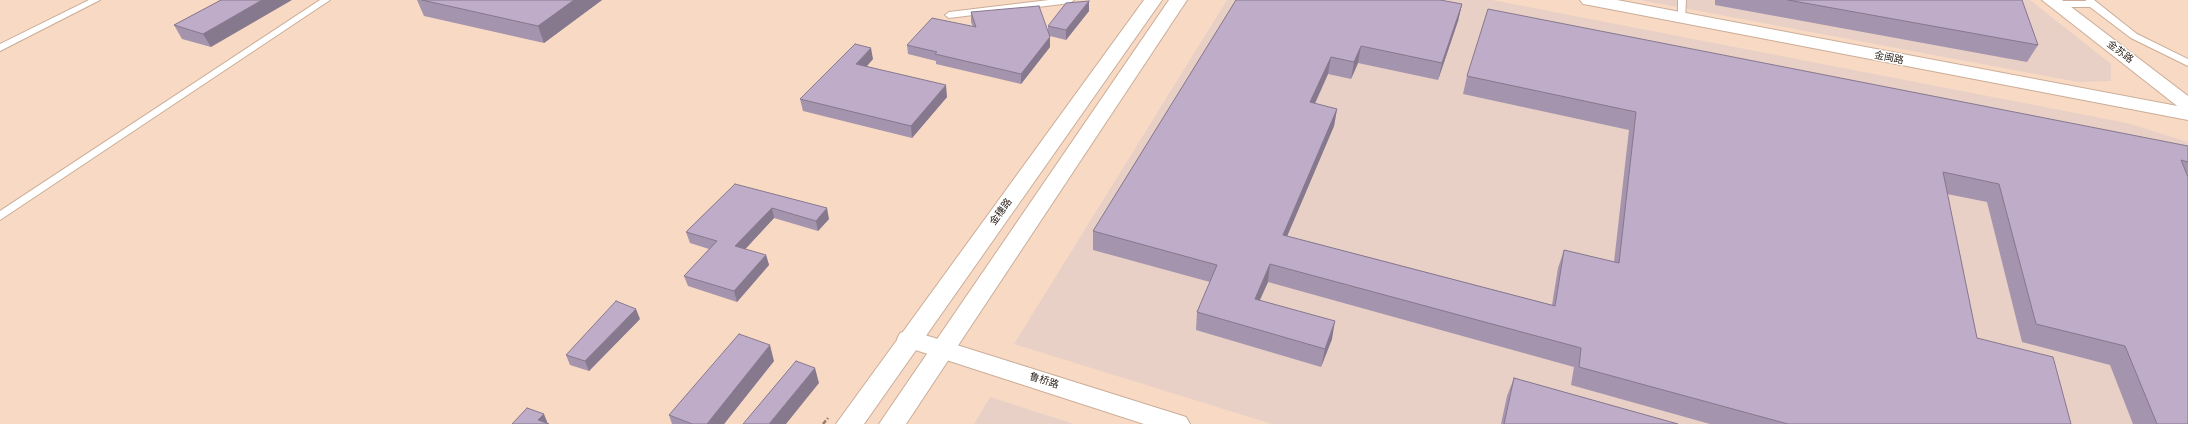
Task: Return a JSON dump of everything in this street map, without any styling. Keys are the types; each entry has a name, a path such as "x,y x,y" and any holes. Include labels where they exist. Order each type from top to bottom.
{"street":[{"name":"金穗路","path":"849,424 1153,0"},
{"path":"892,424 1178,0"},
{"name":"金闽路","path":"1589,0 1682,9 2188,114"},
{"name":"金苏路","path":"2054,2 2188,105"},
{"name":"鲁桥路","path":"909,339 1177,424"}],"lane":[{"path":"0,48 96,0"},
{"path":"0,216 326,0"},
{"path":"949,15 1070,0"},
{"path":"2054,2 2091,2 2134,36 2188,63"}],"shaded area":[{"path":"1227,0 1492,0 2127,123 2188,142 2188,424 1272,424 1014,344"},
{"path":"1640,0 2030,0 2111,64 2111,81 2078,82"},
{"path":"990,397 1074,424 974,424"}],"building":[{"path":"221,0 262,0 203,34 174,25"},
{"path":"422,0 574,0 538,26"},
{"path":"1236,0 1440,0 1462,4 1442,63 1361,46 1354,62 1331,57 1310,102 1337,109 1283,235 1555,306 1564,250 1619,263 1636,112 1467,76 1488,9 2188,146 2188,162 2181,160 2188,177 2188,424 2157,424 2125,346 2036,324 1999,184 1943,172 1977,338 2053,357 2071,424 1788,424 1579,367 1581,348 1270,264 1255,299 1335,321 1325,349 1197,312 1217,265 1093,231"},
{"path":"1788,0 2022,0 2038,45"},
{"path":"1089,1 1066,30 1048,26 1066,3"},
{"path":"1039,6 1050,37 1021,74 935,54 937,52 907,45 932,18 976,27 971,12"},
{"path":"855,44 871,48 856,64 946,85 911,126 800,99"},
{"path":"735,184 827,208 816,221 772,208 735,246 766,255 734,291 684,276 717,241 686,232"},
{"path":"616,301 636,309 585,361 566,355"},
{"path":"739,334 770,345 707,424 692,424 669,415"},
{"path":"796,361 815,368 769,424 743,424"},
{"path":"1514,378 1678,424 1504,424"},
{"path":"527,408 544,414 538,420 549,424 512,424"}]}
